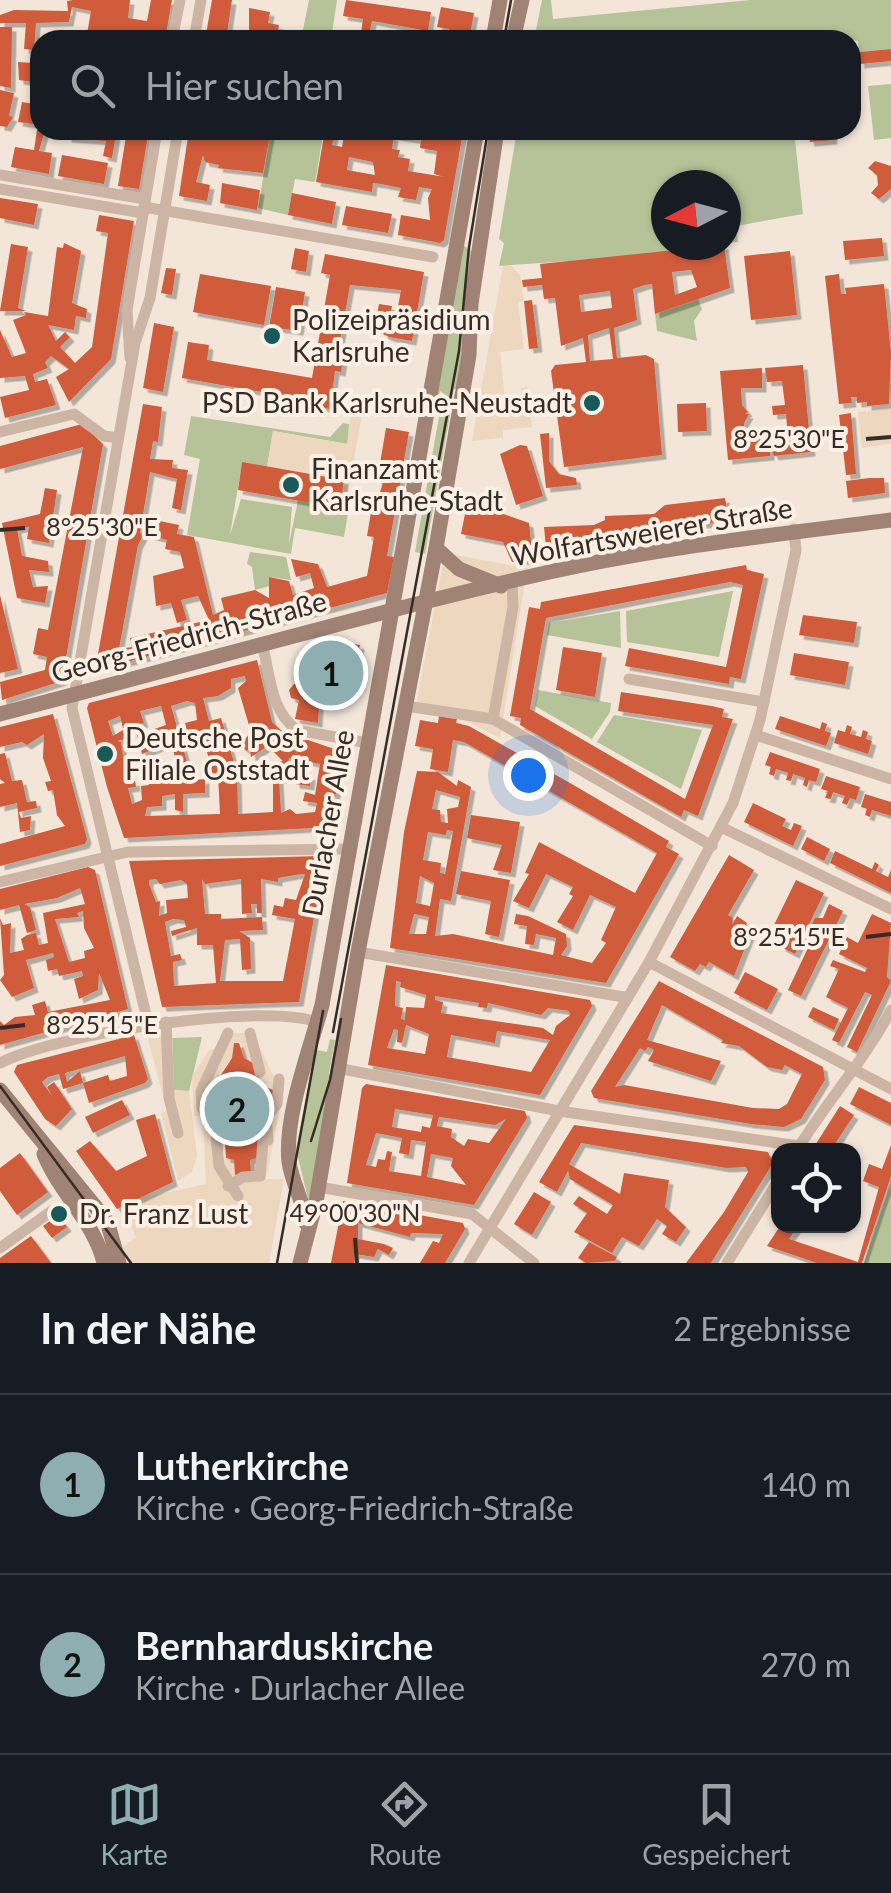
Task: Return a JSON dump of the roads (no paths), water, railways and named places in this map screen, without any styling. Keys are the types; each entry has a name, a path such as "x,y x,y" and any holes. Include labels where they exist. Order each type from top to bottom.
{"main road":[{"path":"515,30 522,0"},
{"path":"494,30 496,1"},
{"name":"Durlacher Allee","path":"306,1227 289,1154 349,849 475,140"},
{"name":"Durlacher Allee","path":"300,1263 319,1187 358,952 436,548 468,354 471,304 496,140"},
{"name":"Wolfartsweierer Straße","path":"392,612 506,584 794,529 891,520"},
{"path":"436,548 459,569 506,584"},
{"name":"Georg-Friedrich-Straße","path":"0,714 392,612"},
{"path":"0,1090 41,1146 110,1226 119,1263"},
{"path":"41,1146 56,1183 96,1239 104,1263"}],"street":[{"path":"174,30 180,0"},
{"path":"196,30 201,0"},
{"path":"132,362 127,310 155,140"},
{"path":"148,1023 73,715 73,694 132,362 150,298 176,140"},
{"path":"0,175 55,184 164,211 433,257"},
{"path":"53,199 55,184"},
{"path":"0,189 53,199 144,207"},
{"path":"0,432 74,414 104,436 118,438"},
{"path":"468,1263 624,997 649,962 721,827 756,735 796,550 794,529"},
{"path":"494,719 513,608 506,584"},
{"path":"263,647 279,712 288,723 297,730 368,742"},
{"path":"628,679 764,702"},
{"path":"406,706 494,719 712,846"},
{"path":"756,735 891,778"},
{"path":"721,827 891,909"},
{"path":"0,882 107,854 349,849"},
{"path":"358,952 624,997"},
{"path":"649,962 891,1089"},
{"path":"801,1143 844,1080 856,1071 891,1010"},
{"path":"2,1061 148,1023 292,1018 317,1022"},
{"path":"166,1022 169,1098 178,1133"},
{"path":"229,1035 250,1035 261,1070 277,1081 278,1097 266,1117 268,1140 263,1141 260,1176 243,1177 233,1191 215,1154 213,1118 202,1108 200,1091 216,1072 214,1058 222,1053 229,1035"},
{"path":"337,1068 559,1111 771,1144"},
{"path":"319,1187 472,1214 534,1263"},
{"path":"727,1263 771,1192"},
{"path":"0,1248 36,1227 53,1210"}],"tram line":[{"path":"506,30 511,0"},
{"path":"333,1032 459,351 469,247 486,140"},
{"path":"277,1263 323,1011"},
{"path":"311,1141 330,1080 341,1019"},
{"path":"0,1086 131,1263"}],"place":[{"name":"Polizeipräsidium Karlsruhe","path":"272,336"},
{"name":"PSD Bank Karlsruhe-Neustadt","path":"592,403"},
{"name":"Finanzamt Karlsruhe-Stadt","path":"291,485"},
{"name":"Lutherkirche","path":"331,673"},
{"name":"Deutsche Post Filiale Oststadt","path":"105,754"},
{"name":"Bernharduskirche","path":"237,1109"},
{"name":"Dr. Franz Lust","path":"59,1214"}]}
